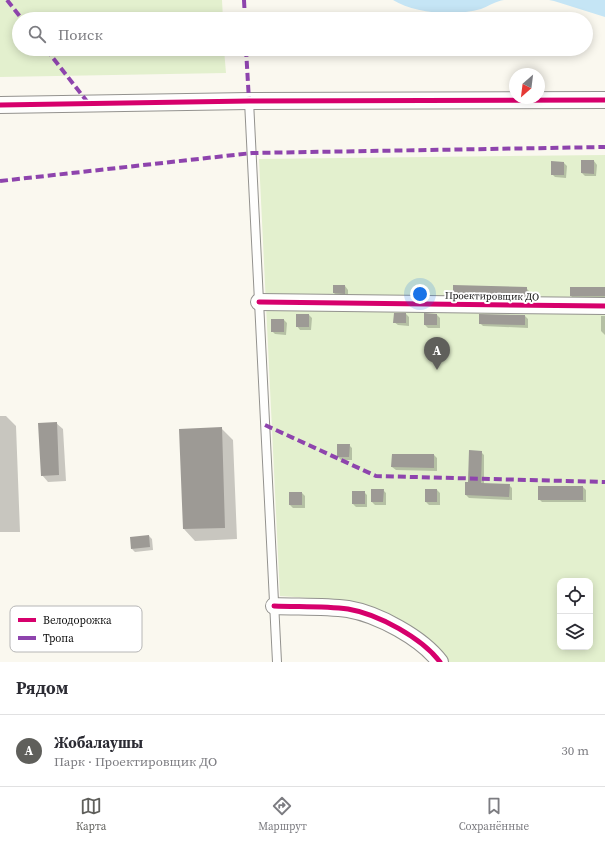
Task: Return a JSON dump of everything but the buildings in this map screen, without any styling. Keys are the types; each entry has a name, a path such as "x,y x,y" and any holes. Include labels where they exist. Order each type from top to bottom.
{"street":[{"path":"0,105 605,100"},
{"name":"Проектировщик ДО","path":"259,302 605,306"},
{"path":"274,606 349,610 376,618 406,633 433,653 440,662"}],"lane":[{"path":"249,102 277,662"}],"green space":[{"path":"0,0 222,0 223,12 12,12 12,56 225,56 226,73 0,77"},
{"path":"605,155 605,662 449,662 339,600 280,596 259,159"}],"water":[{"path":"393,0 504,0 495,2 481,9 466,12 424,11 402,5"},
{"path":"549,0 605,0 605,17 593,12"}],"marked path":[{"path":"7,0 16,12"},
{"path":"244,0 245,12"},
{"path":"51,56 89,104"},
{"path":"246,56 249,101"},
{"path":"0,181 252,153 605,147"},
{"path":"265,425 376,476 605,482"}],"cycle path":[{"path":"0,105 249,101 605,100"},
{"path":"259,302 605,306"},
{"path":"274,606 330,607 348,609 372,616 411,636 422,644 440,662"}],"place":[{"name":"Жобалаушы","path":"437,370"}]}
